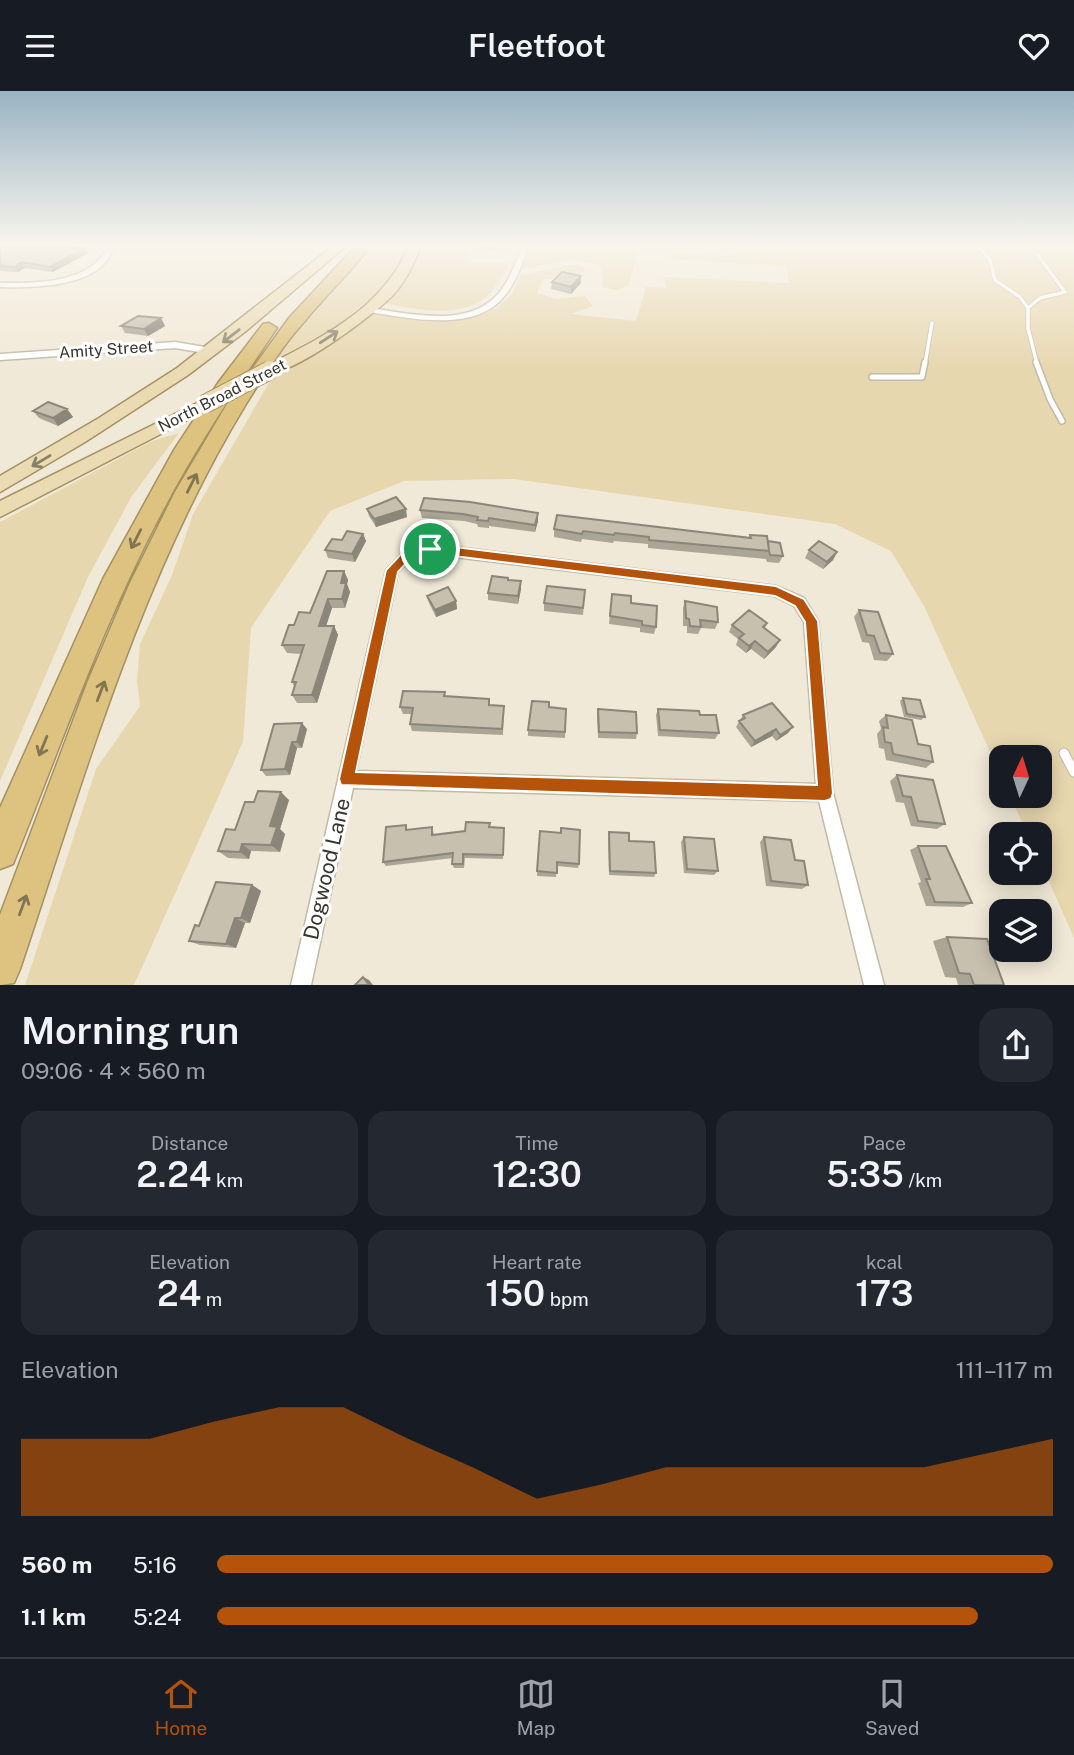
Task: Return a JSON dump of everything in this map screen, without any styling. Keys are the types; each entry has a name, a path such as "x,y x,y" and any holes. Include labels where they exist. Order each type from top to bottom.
{"highway":[{"path":"0,851 96,620 176,464 256,344 305,288"},
{"path":"0,969 115,655 191,485 236,405 277,344 322,288"}],"main road":[{"name":"North Broad Street","path":"0,485 118,414 211,352 289,288"},
{"name":"North Broad Street","path":"0,510 321,342 369,310 389,288"}],"street":[{"path":"369,310 433,317 468,314 482,309 500,297 505,288"},
{"name":"Amity Street","path":"0,357 175,345 211,352"},
{"path":"408,554 430,549 776,591 799,602 811,621 825,793 874,985"},
{"name":"Dogwood Lane","path":"301,985 392,570 408,554"},
{"path":"347,779 825,793"}],"lane":[{"path":"1006,288 1020,297 1028,309 1028,328 1034,356 1050,399 1062,421"},
{"path":"1028,309 1040,299 1065,292 1062,288"},
{"path":"872,377 922,377 932,323"},
{"path":"1064,753 1074,772"}],"shaded area":[{"path":"328,288 383,288 337,326 274,360"},
{"path":"399,288 494,288 481,300 455,310 425,310 382,303"},
{"path":"515,288 539,288 537,293 556,299 585,296 593,306 571,314 636,321 646,288 1074,288 1074,938 1051,885 1052,822 1022,822 1016,809 1052,809 1052,745 989,745 989,750 924,606 891,551 835,524 514,479 404,481 330,511 251,628 243,742 134,985 25,985 96,769 140,706 137,681 140,644 172,575 193,514 273,376 373,314 444,321 476,317 497,308"},
{"path":"179,433 132,496 88,577 0,781 0,522 152,441"}],"building":[{"path":"138,316 161,318 144,329 121,326"},
{"path":"48,402 67,409 53,418 33,411"},
{"path":"396,497 406,509 374,519 367,509"},
{"path":"424,498 538,513 535,525 489,518 488,521 477,520 478,517 463,514 420,510"},
{"path":"557,515 751,538 750,535 767,536 769,550 768,541 780,543 783,556 770,555 769,551 649,540 649,537 615,533 583,531 582,534 554,529"},
{"path":"347,531 363,534 352,554 325,550 332,539 342,540"},
{"path":"819,541 837,552 827,562 809,550"},
{"path":"327,571 344,571 341,583 346,583 342,599 328,599 319,626 334,626 312,695 292,695 296,682 292,682 304,645 282,645 289,625 294,625 299,612 310,613"},
{"path":"492,576 521,581 518,596 488,593"},
{"path":"547,586 585,590 583,608 544,603"},
{"path":"448,587 456,601 435,610 427,596"},
{"path":"612,594 631,596 631,603 657,606 656,627 642,625 642,621 610,616"},
{"path":"685,601 717,607 718,622 700,620 701,627 690,626 689,619 686,618"},
{"path":"749,610 767,623 763,627 780,640 768,652 755,641 749,646 739,638 744,634 732,625"},
{"path":"859,610 878,612 893,654 880,653 874,636 867,635"},
{"path":"403,691 445,692 444,696 489,699 489,705 504,706 502,729 410,724 413,708 400,707"},
{"path":"903,698 920,700 925,717 907,714"},
{"path":"532,701 549,702 549,707 566,709 565,732 528,730"},
{"path":"772,703 793,727 780,735 776,729 755,741 739,721 745,718 743,715"},
{"path":"598,709 636,712 637,733 599,732"},
{"path":"658,709 699,711 700,715 716,715 719,733 660,730"},
{"path":"886,715 912,720 918,744 930,746 933,762 893,754 891,743 885,742 883,727 888,728"},
{"path":"302,723 297,742 292,742 285,769 261,770 274,724"},
{"path":"897,775 933,780 945,824 918,821 911,797 903,796"},
{"path":"258,791 281,792 270,826 277,827 271,845 242,844 240,852 218,851 226,829 235,830 245,802 254,802"},
{"path":"466,822 490,823 489,827 504,828 503,855 463,854 463,864 452,864 453,853 383,862 386,827 406,825 406,830 432,827 432,835 465,831"},
{"path":"561,828 580,830 579,864 557,862 557,873 537,871 540,831 561,833"},
{"path":"609,832 629,833 629,841 654,842 656,873 610,871"},
{"path":"684,837 714,839 718,871 687,869"},
{"path":"764,837 791,840 795,860 804,861 808,885 771,881"},
{"path":"918,846 946,846 972,903 935,902"},
{"path":"216,882 252,885 241,918 235,918 226,944 189,941 195,925 199,926"},
{"path":"947,937 987,939 989,962 996,962 1004,985 974,985 970,974 959,973"},
{"path":"363,977 369,985 355,985"}],"route":[{"path":"430,549 776,591 799,602 811,621 825,793 347,779 392,570 408,554 430,549"}]}
